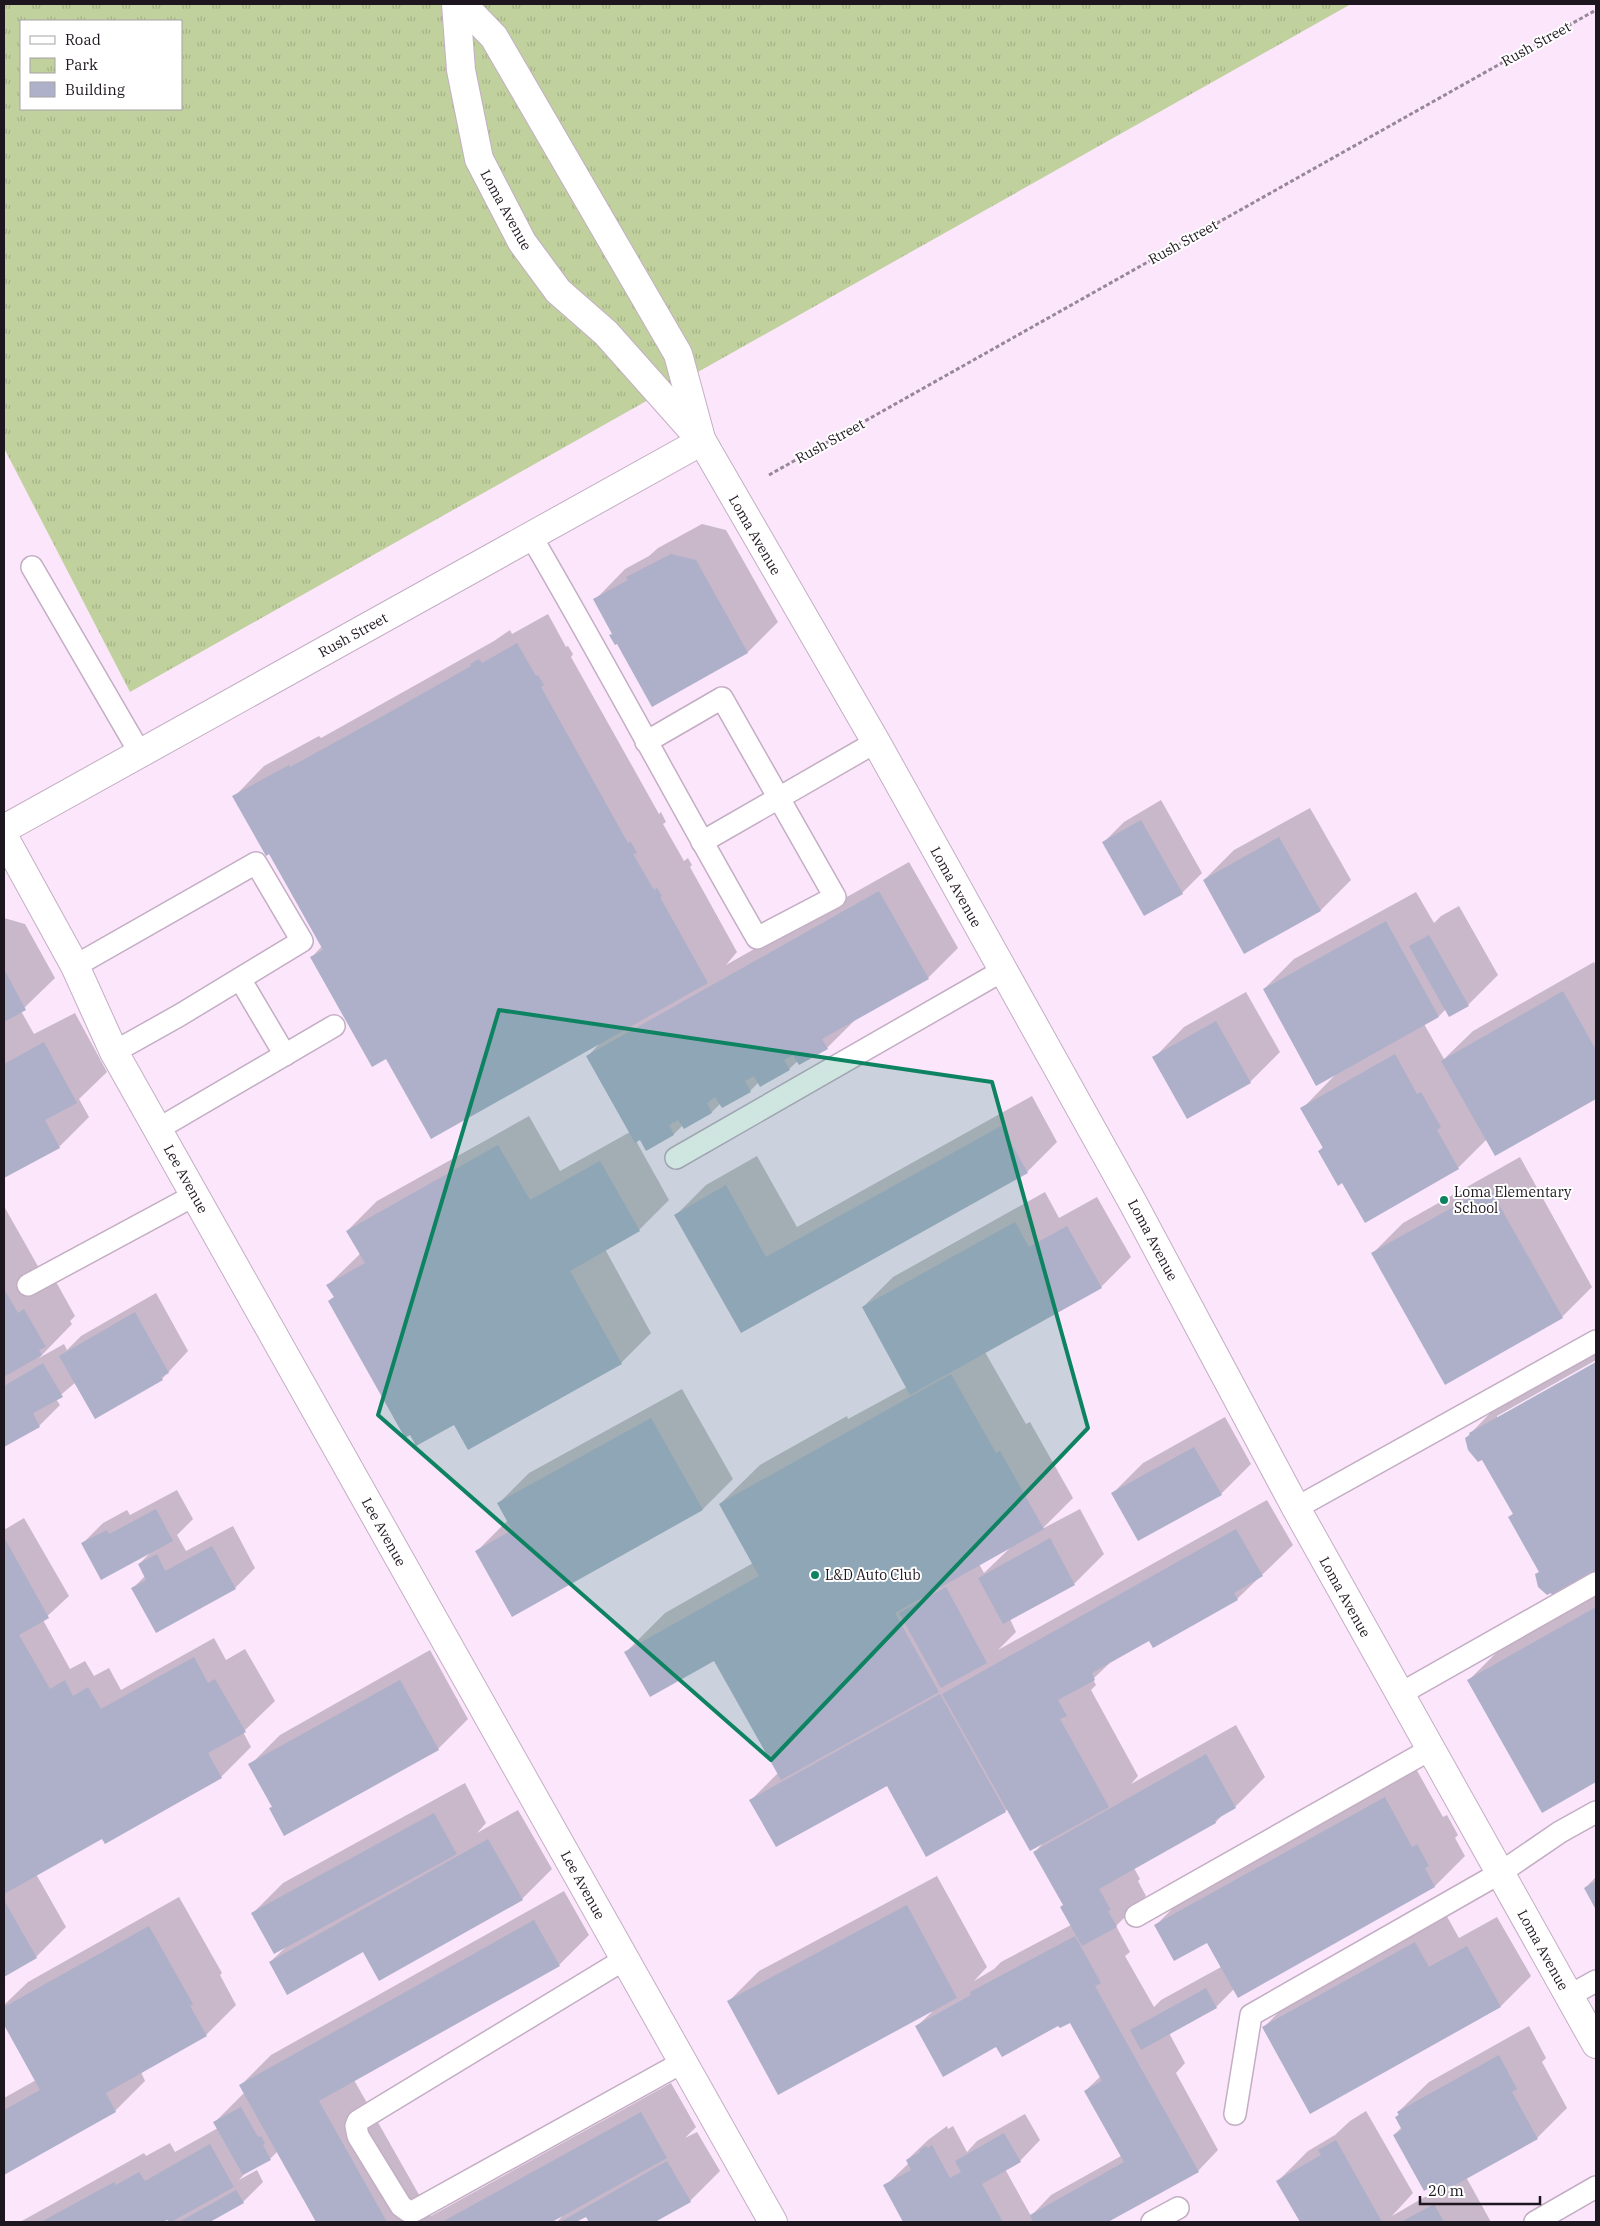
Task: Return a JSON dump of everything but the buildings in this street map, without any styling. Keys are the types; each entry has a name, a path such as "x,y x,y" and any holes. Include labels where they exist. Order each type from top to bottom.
{"street":[{"name":"Loma Avenue","path":"456,4 460,70 479,159 522,242 558,291 606,333 702,441 876,742 1133,1203 1296,1508 1596,2044"},
{"name":"Loma Avenue","path":"462,4 494,37 678,354 702,441"},
{"name":"Rush Street","path":"4,829 702,441"},
{"name":"Lee Avenue","path":"4,837 75,966 114,1052 773,2222"}],"lane":[{"path":"531,536 646,742 702,842 757,938 835,897 722,698 646,742"},
{"path":"32,567 140,754"},
{"path":"702,842 876,742"},
{"path":"75,966 256,863 302,941 114,1052"},
{"path":"676,1158 1002,971"},
{"path":"240,979 285,1055"},
{"path":"158,1129 334,1026"},
{"path":"28,1285 195,1195"},
{"path":"1296,1508 1596,1341"},
{"path":"1400,1694 1596,1583"},
{"path":"1136,1916 1431,1749"},
{"path":"1235,2114 1251,2015 1500,1873 1560,1832 1596,1812"},
{"path":"624,1959 358,2121 356,2126 358,2136 401,2206 408,2211 414,2211 683,2062"},
{"path":"1569,1996 1596,1981"},
{"path":"1534,2222 1596,2187"},
{"path":"1152,2222 1178,2208"}],"path":[{"name":"Rush Street","path":"769,475 1596,10"}],"highlighted area":[{"path":"499,1010 992,1082 1088,1428 771,1760 378,1415"}],"green space":[{"path":"4,4 1351,4 130,692 4,448"}],"place":[{"name":"Loma Elementary School","path":"1444,1200"},
{"name":"L&D Auto Club","path":"815,1575"}]}
